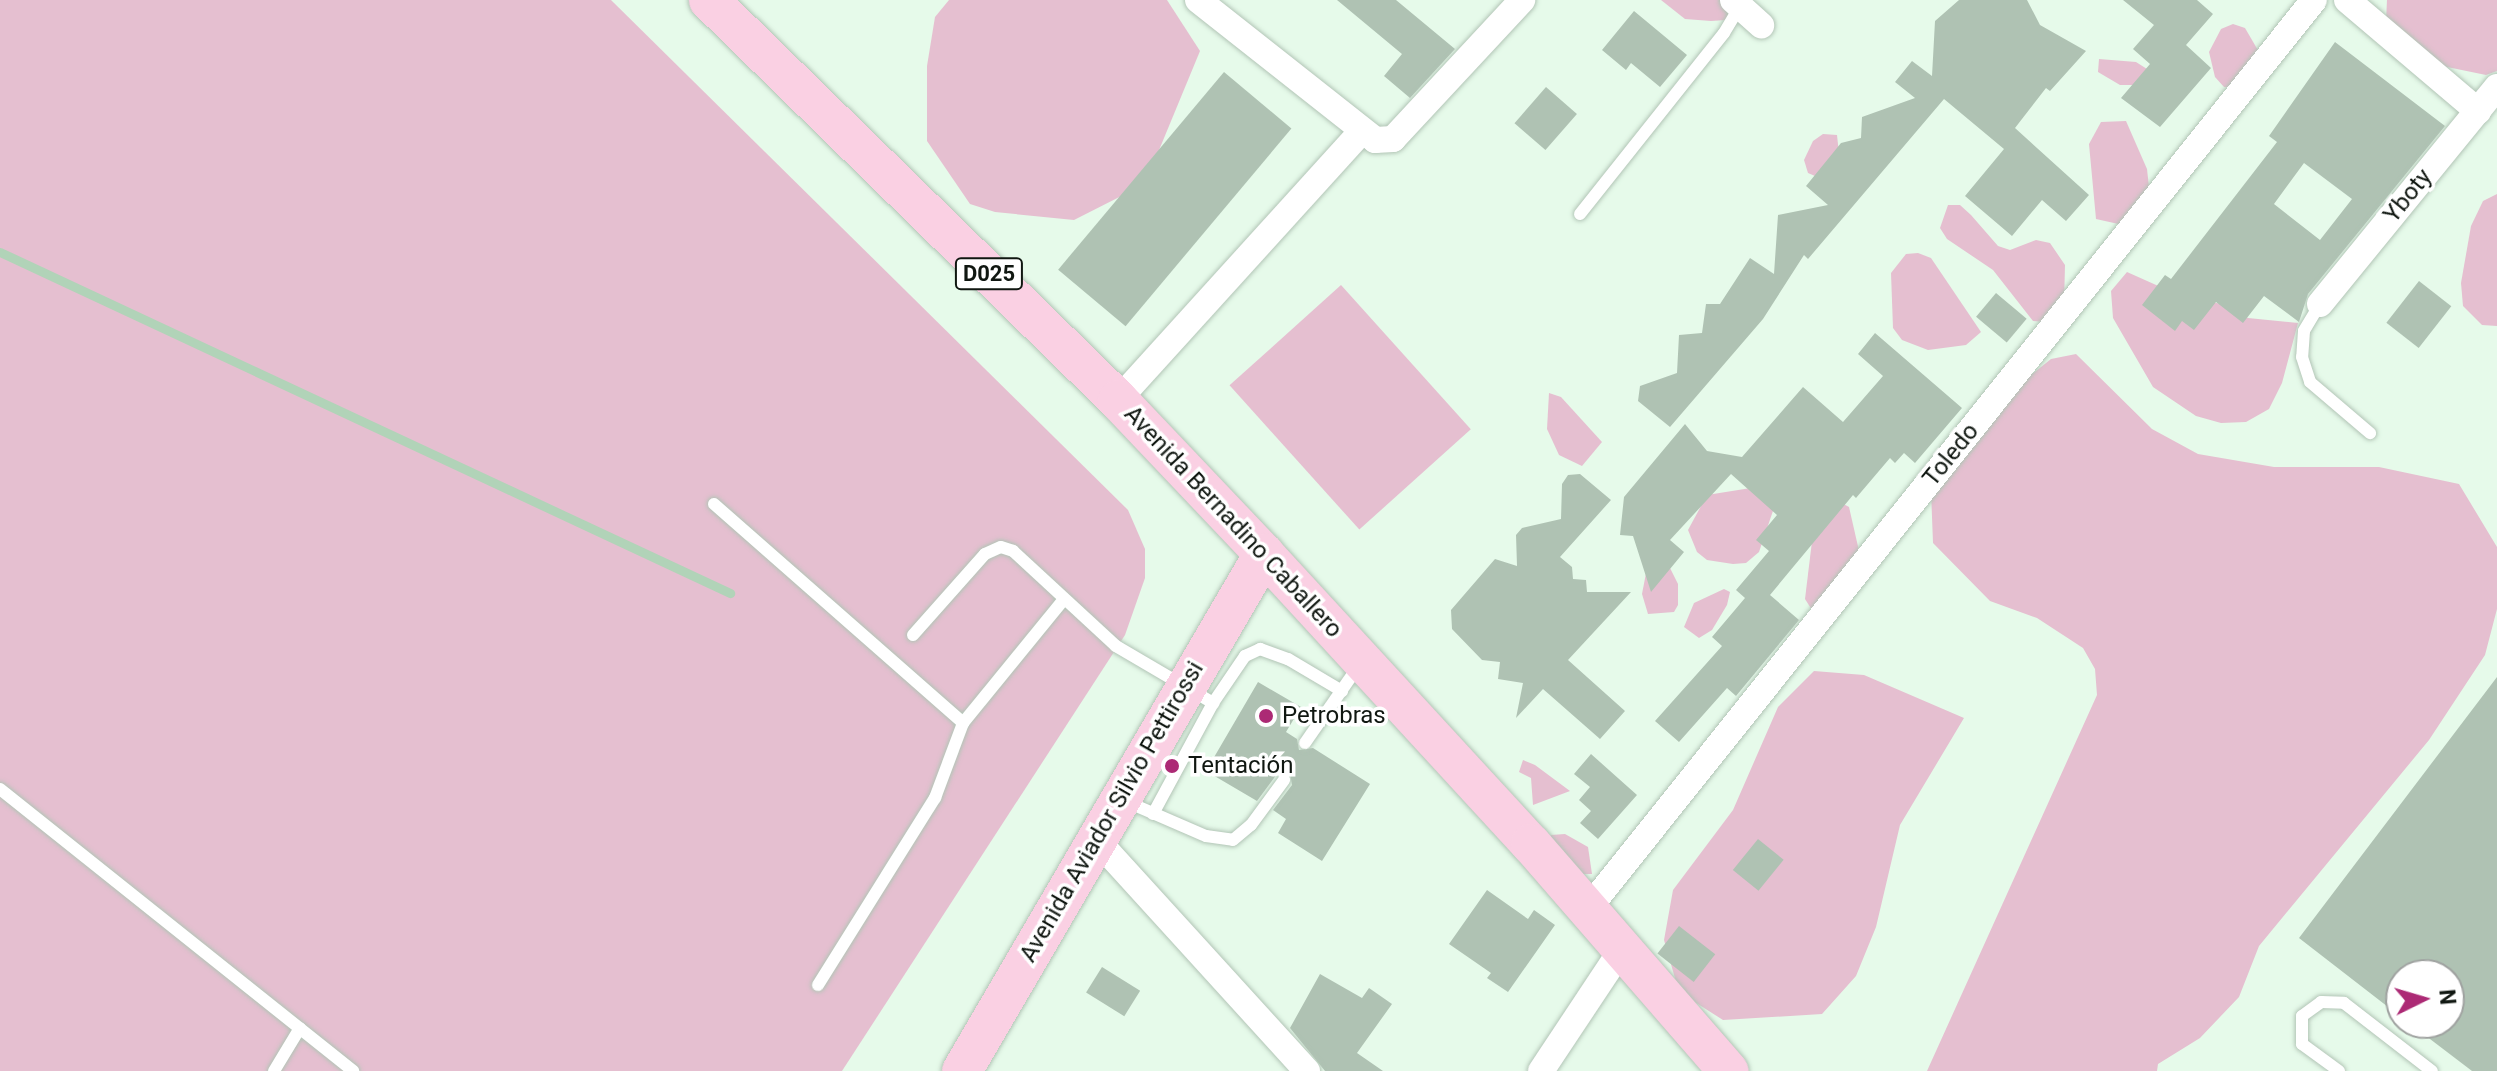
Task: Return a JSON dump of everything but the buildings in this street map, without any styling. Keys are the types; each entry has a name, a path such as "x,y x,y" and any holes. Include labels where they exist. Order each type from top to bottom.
{"main road":[{"name":"Avenida Bernadino Caballero","path":"725,9 1118,400 1264,554 1352,676 1588,909 1728,1071"},
{"name":"Avenida Aviador Silvio Pettirossi","path":"962,1071 1095,838 1136,806 1200,695 1264,554"}],"street":[{"path":"1198,0 1361,132 1375,140 1393,139 1522,0"},
{"path":"2347,0 2478,111"},
{"path":"1737,3 1761,25"},
{"name":"Toledo","path":"1588,909 2304,4"},
{"name":"Yboty","path":"2320,304 2497,87"},
{"path":"1118,400 1361,132"},
{"path":"1095,838 1307,1071"},
{"path":"1541,1071 1622,949"}],"lane":[{"path":"1580,214 1724,33 1737,3"},
{"path":"2320,304 2304,331 2302,357 2310,382 2370,433"},
{"path":"714,504 963,723"},
{"path":"913,635 994,549 1013,551 1116,646 1200,695 1260,649 1352,676 1305,743"},
{"path":"818,985 935,798 963,723 1064,599"},
{"path":"1136,806 1206,836 1233,840 1251,825 1284,780"},
{"path":"0,789 353,1071"},
{"path":"2339,1071 2302,1044 2302,1016 2321,1002 2344,1003 2432,1071"},
{"path":"274,1071 300,1028"}],"shaded area":[{"path":"0,0 611,0 1128,510 1145,549 1145,578 1125,635 842,1071 0,1071"},
{"path":"949,0 1167,0 1200,51 1145,184 1074,220 995,212 970,204 927,141 927,66 935,17"},
{"path":"1661,0 1739,0 1726,20 1711,21 1685,19"},
{"path":"2387,0 2497,0 2497,71 2486,75 2418,61 2386,21"},
{"path":"2233,24 2245,28 2259,52 2238,88 2224,87 2215,77 2209,52 2221,29"},
{"path":"2099,59 2136,62 2158,76 2145,85 2120,85 2098,72"},
{"path":"2126,121 2147,169 2150,196 2123,225 2096,219 2089,144 2101,122"},
{"path":"1823,134 1837,135 1840,163 1815,176 1808,173 1804,160 1813,141"},
{"path":"2497,194 2497,326 2482,325 2463,306 2461,283 2471,226 2483,201"},
{"path":"1948,205 1960,205 1998,246 2010,250 2036,240 2050,243 2065,265 2064,306 2046,322 2033,321 1993,270 1947,239 1940,228"},
{"path":"1918,253 1931,258 1981,332 1966,345 1928,350 1902,340 1893,328 1891,273 1906,254"},
{"path":"2127,272 2174,293 2225,305 2248,318 2298,323 2282,383 2269,409 2246,422 2221,423 2196,416 2153,387 2113,318 2111,291"},
{"path":"1341,285 1471,429 1359,530 1230,385"},
{"path":"2076,354 2152,429 2198,454 2274,467 2379,467 2459,484 2497,547 2497,609 2485,655 2429,740 2259,946 2239,997 2200,1038 2158,1064 2157,1071 1927,1071 2097,695 2095,669 2083,648 2037,618 1990,601 1933,543 1931,491 1991,407 2051,359"},
{"path":"1549,393 1561,397 1602,442 1582,466 1559,455 1547,429"},
{"path":"1757,487 1776,502 1759,552 1746,563 1707,560 1697,552 1688,530 1707,495"},
{"path":"1838,501 1849,507 1862,564 1812,610 1805,599 1813,533"},
{"path":"1669,566 1678,584 1678,605 1674,612 1648,614 1642,594 1647,568"},
{"path":"1724,589 1730,592 1727,605 1712,630 1699,638 1684,627 1694,603"},
{"path":"1814,671 1864,675 1964,718 1900,825 1876,927 1856,976 1822,1014 1723,1020 1679,992 1664,940 1673,890 1733,810 1778,707"},
{"path":"1523,760 1535,765 1570,791 1533,805 1531,778 1519,772"},
{"path":"1565,834 1588,847 1592,874 1580,874 1551,847 1551,835"}],"waterway":[{"path":"0,252 730,593"}],"place":[{"name":"Petrobras","path":"1266,716"},
{"name":"Tentación","path":"1172,766"}]}
